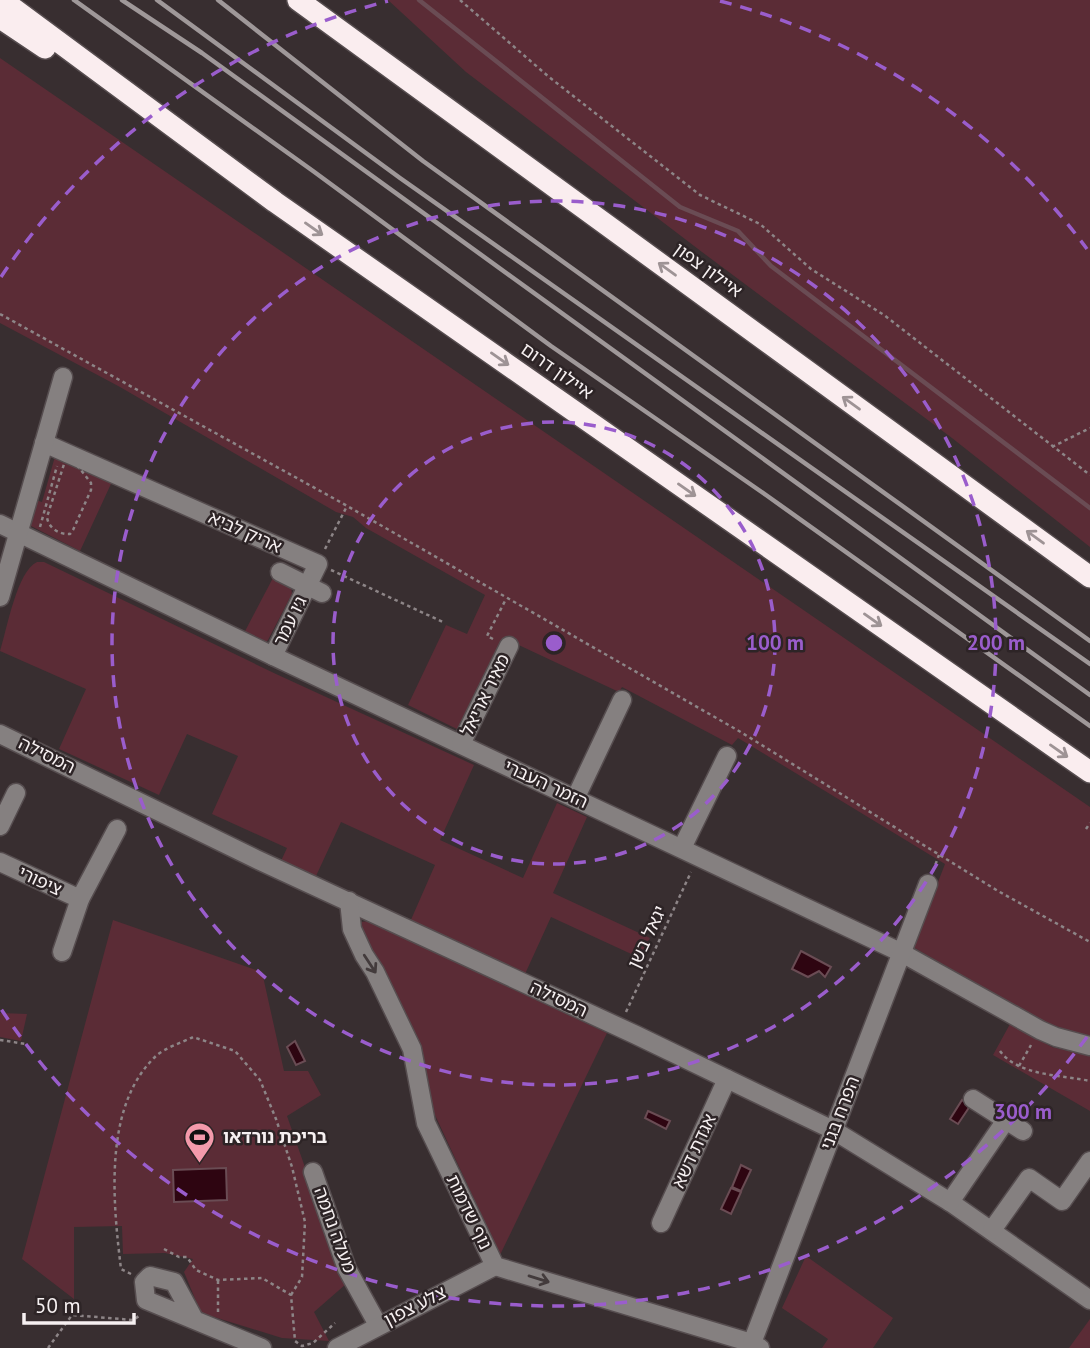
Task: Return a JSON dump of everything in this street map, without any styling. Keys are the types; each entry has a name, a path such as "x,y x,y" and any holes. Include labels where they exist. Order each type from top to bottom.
{"highway":[{"name":"איילון דרום","path":"2,0 275,202 1090,772"},
{"name":"איילון צפון","path":"298,0 1090,577"},
{"path":"319,0 548,182"},
{"path":"0,18 275,202"}],"street":[{"path":"0,597 18,533 52,447 63,377"},
{"name":"אריק לביא","path":"52,447 318,564"},
{"name":"הזמר העברי","path":"0,524 900,952 1040,1030 1090,1046"},
{"name":"ג׳ו עמר","path":"273,656 315,589 318,564"},
{"name":"ג׳ו עמר","path":"280,572 315,589"},
{"name":"מאיר אריאל","path":"461,744 509,646"},
{"path":"576,797 622,700"},
{"name":"המסילה","path":"2,733 256,859 833,1130 950,1202 1090,1300"},
{"path":"690,852 727,756"},
{"path":"0,826 16,793"},
{"name":"ציפורי","path":"62,952 80,900 117,829"},
{"name":"ציפורי","path":"0,862 80,900"},
{"name":"הפרח בגני","path":"756,1346 833,1130 928,884"},
{"name":"נוף שדמות","path":"349,901 352,929 412,1049 426,1123 495,1266 756,1346"},
{"name":"אגדת דשא","path":"661,1223 727,1079"},
{"path":"973,1098 1023,1131"},
{"path":"950,1202 1006,1120"},
{"path":"992,1230 1029,1178 1062,1201 1090,1161"},
{"name":"מעלה נחמה","path":"313,1172 347,1269 379,1325"},
{"name":"צלע צפון","path":"337,1348 495,1266"},
{"path":"194,1319 174,1282 150,1276 144,1282 146,1300 262,1348"}],"path":[{"path":"460,0 549,77 700,195 760,224 811,269 884,315 1090,475"},
{"path":"0,313 347,506 739,731 998,891 1090,942"},
{"path":"1052,447 1090,428"},
{"path":"39,533 52,447"},
{"path":"70,458 90,480 91,490 73,530 70,534 65,534 52,528 47,517 65,460 70,458"},
{"path":"347,506 318,564 445,623"},
{"path":"506,599 487,636 509,646"},
{"path":"1086,829 1090,823"},
{"name":"יגאל בשן","path":"618,1027 690,852"},
{"path":"1020,1066 1040,1030"},
{"path":"144,1282 121,1269 116,1230 116,1145 119,1126 136,1079 156,1055 193,1037 235,1051 260,1080 276,1119 292,1167 305,1222 302,1277 290,1295 295,1341 302,1346 313,1343 335,1323"},
{"path":"0,1040 26,1044"},
{"path":"1000,1051 1020,1066 1090,1080"},
{"path":"163,1249 179,1257 187,1257 197,1270 218,1280 262,1278 290,1295"},
{"path":"218,1280 218,1329"},
{"path":"48,1348 72,1315 133,1320 156,1303"}],"shaded area":[{"path":"388,0 1090,0 1090,547 952,438 466,72"},
{"path":"0,58 1090,807 1090,1037 1043,1022 913,947 945,864 738,738 732,745 622,687 619,692 506,639 461,731 408,705 446,625 467,634 485,595 366,528 353,517 336,512 120,387 0,323"},
{"path":"58,446 116,473 80,551 27,524 32,499 42,502"},
{"path":"37,562 44,562 276,674 474,765 440,840 523,878 557,803 587,817 553,893 650,938 640,958 551,917 525,974 410,922 435,865 341,822 316,876 281,861 287,848 212,814 238,756 187,734 159,795 59,749 86,689 0,651 18,588 30,568"},
{"path":"274,576 291,587 292,594 265,643 243,635"},
{"path":"113,920 262,972 284,1071 308,1071 321,1095 287,1116 346,1284 314,1312 329,1341 282,1338 201,1313 184,1272 193,1259 165,1253 123,1254 122,1226 74,1227 74,1299 22,1259"},
{"path":"368,921 607,1033 500,1255 435,1115 419,1047 367,951 358,926 361,922"},
{"path":"801,951 831,967 825,977 819,971 808,977 792,969"},
{"path":"0,1013 27,1014 21,1041 0,1037"},
{"path":"1010,1024 1052,1047 1090,1056 1090,1111 993,1055"},
{"path":"295,1041 305,1061 296,1065 287,1047"},
{"path":"962,1100 970,1106 958,1124 950,1119"},
{"path":"648,1111 670,1121 666,1129 645,1118"},
{"path":"741,1165 751,1170 741,1191 732,1187"},
{"path":"226,1168 227,1200 174,1202 173,1170"},
{"path":"731,1188 741,1192 731,1214 721,1209"},
{"path":"806,1256 893,1318 873,1348 822,1348 828,1339 782,1308"},
{"path":"1090,1319 1090,1348 1069,1348"}],"waterway":[{"path":"419,0 680,207 738,231 771,266 1090,508"}],"railway":[{"path":"74,0 551,346 766,495 1090,726"},
{"path":"122,0 202,53 1090,695"},
{"path":"157,0 400,178 1090,664"},
{"path":"218,0 423,161 1090,641"}],"place":[{"name":"בריכת נורדאו","path":"200,1164"}]}
